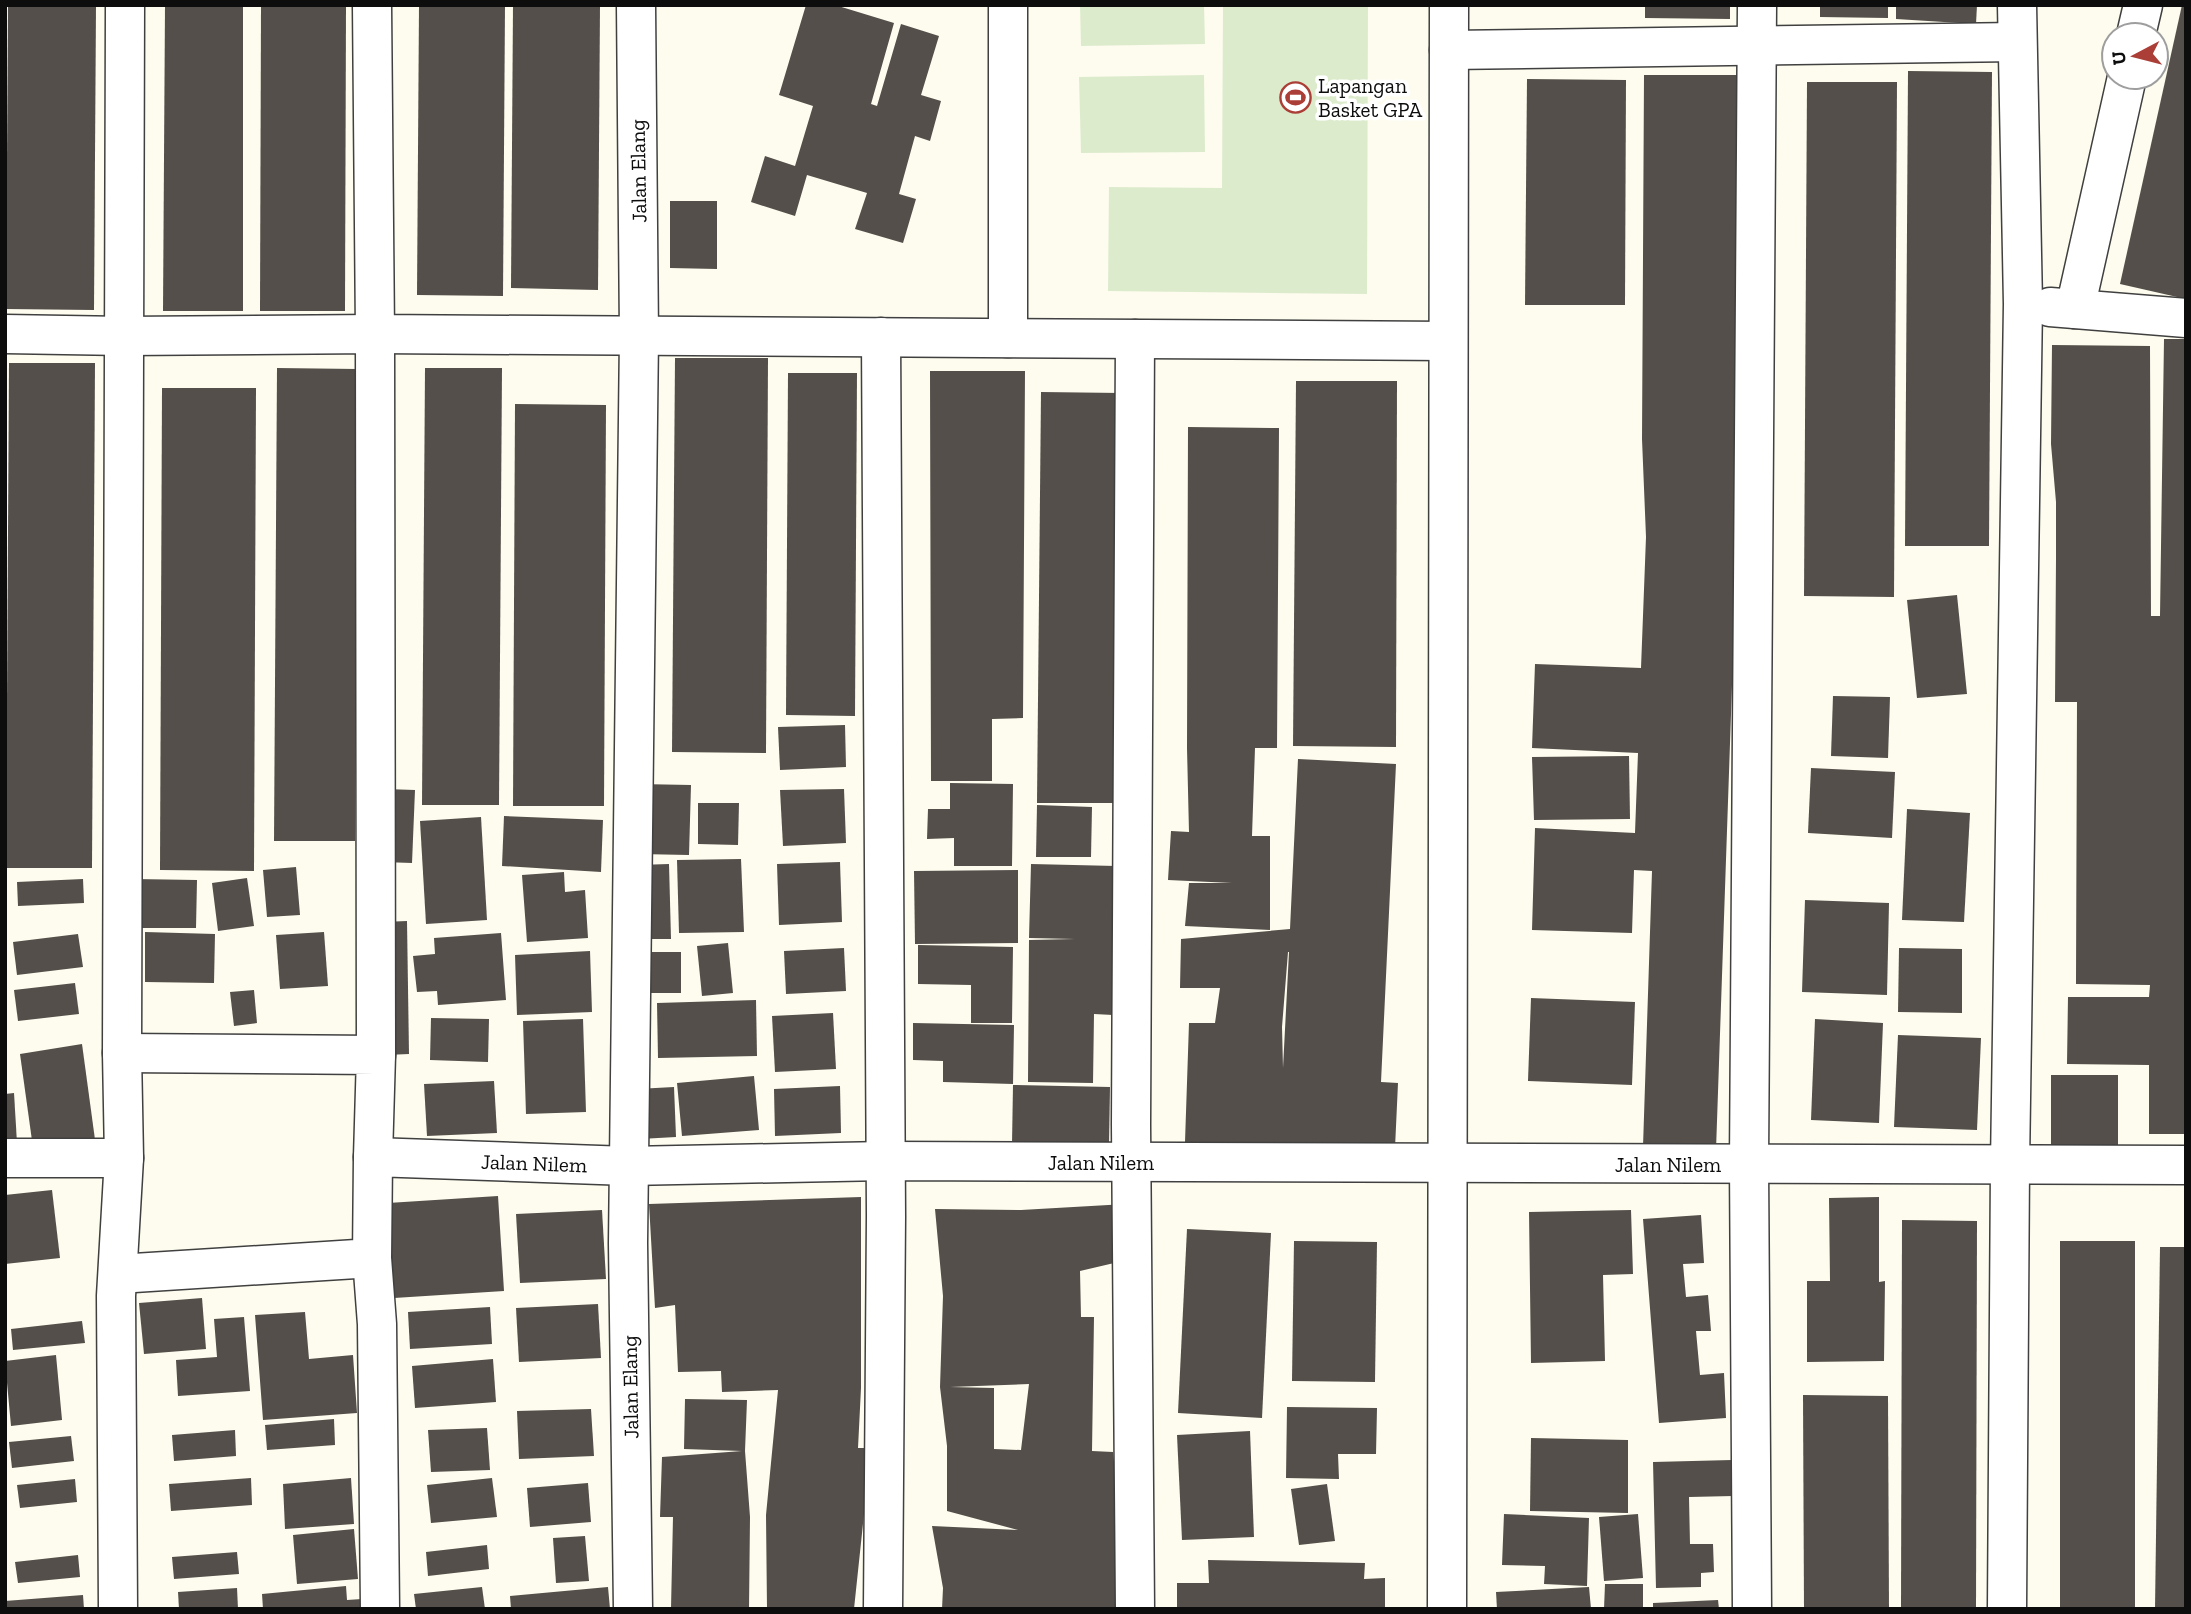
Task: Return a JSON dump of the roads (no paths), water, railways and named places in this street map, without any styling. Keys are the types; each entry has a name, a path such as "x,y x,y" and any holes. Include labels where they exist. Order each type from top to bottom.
{"street":[{"path":"118,1609 118,1274 124,1158 125,5"},
{"path":"372,5 376,1055 372,1258 377,1324 380,1609"},
{"name":"Jalan Elang","path":"633,1609 628,1166 639,336 636,5"},
{"path":"1008,338 1009,5"},
{"path":"1447,1609 1449,5"},
{"path":"1752,1609 1749,1164 1757,5"},
{"path":"1449,50 1756,46 2017,24 2023,304 2007,1609"},
{"path":"2075,309 2124,91"},
{"path":"2023,304 2186,318"},
{"path":"5,334 1448,341"},
{"path":"881,337 884,1609"},
{"path":"1135,339 1131,1125 1135,1609"},
{"path":"122,1053 376,1055"},
{"path":"5,1157 124,1158"},
{"name":"Jalan Nilem","path":"373,1157 628,1166 884,1161 2186,1165"},
{"path":"118,1274 372,1258"}],"place":[{"name":"Lapangan Basket GPA","path":"1295,97"}]}
